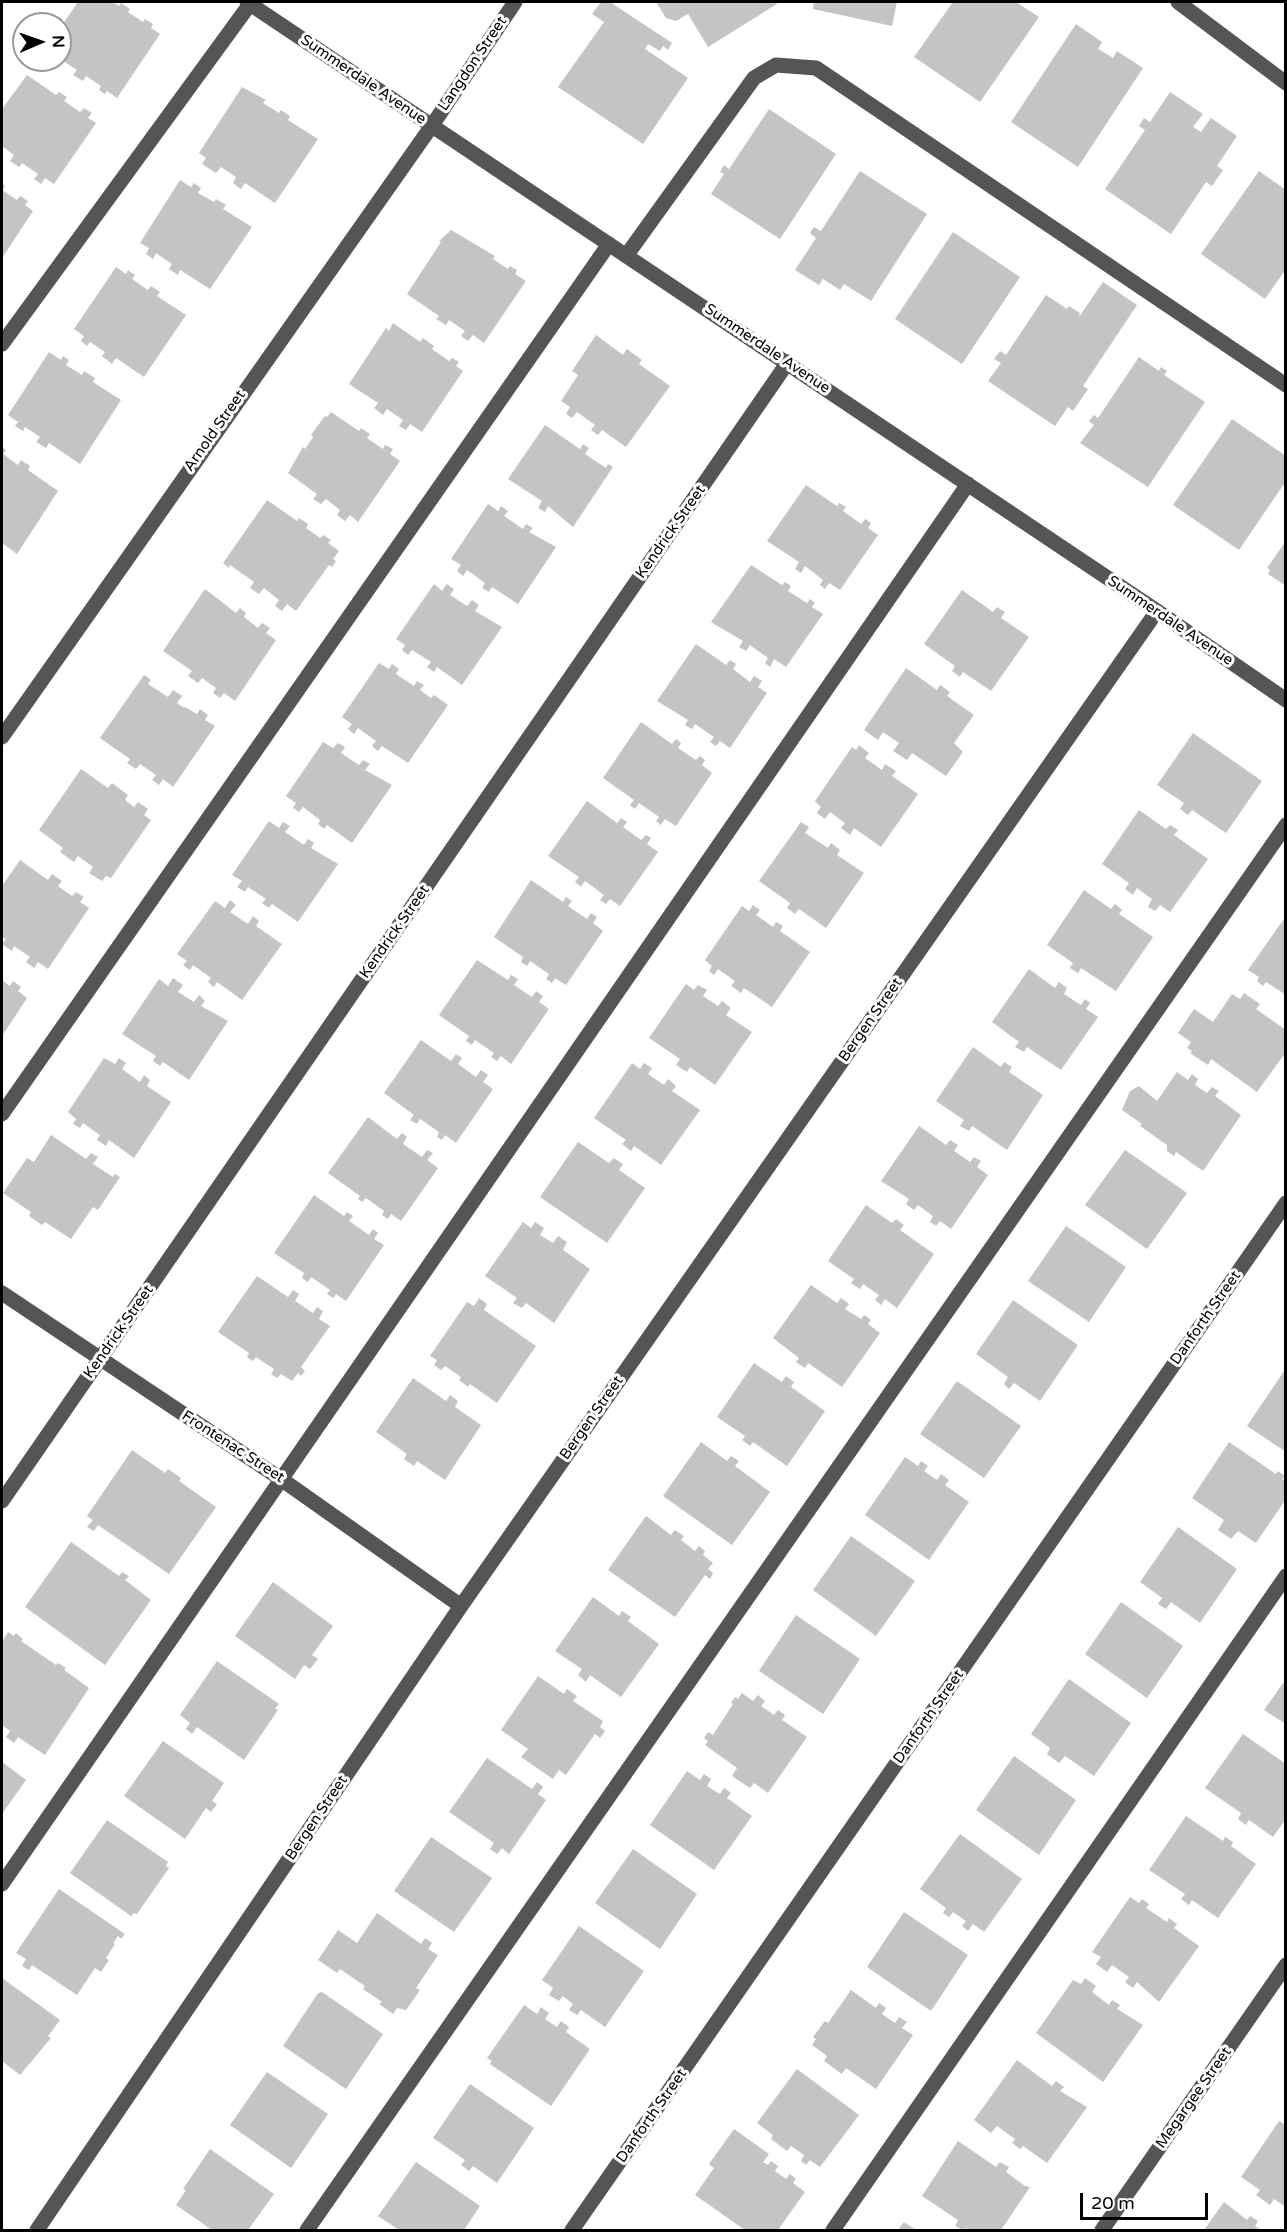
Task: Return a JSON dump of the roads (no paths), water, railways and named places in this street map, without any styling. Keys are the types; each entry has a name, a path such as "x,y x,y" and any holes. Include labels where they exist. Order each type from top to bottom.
{"street":[{"name":"Summerdale Avenue","path":"248,2 431,127 788,362 1286,700"},
{"path":"2,344 248,2"},
{"name":"Langdon Street","path":"431,127 515,2"},
{"path":"1178,2 1286,83"},
{"path":"626,256 754,78 776,65 816,68 1286,385"},
{"name":"Arnold Street","path":"2,737 431,127"},
{"path":"2,1114 609,244"},
{"name":"Kendrick Street","path":"2,1501 788,362"},
{"path":"2,1884 968,484"},
{"name":"Bergen Street","path":"37,2230 461,1606 1157,611"},
{"path":"307,2230 1286,825"},
{"name":"Danforth Street","path":"572,2230 1286,1203"},
{"name":"Frontenac Street","path":"2,1293 281,1479 461,1606"},
{"path":"833,2230 1286,1576"},
{"name":"Megargee Street","path":"1102,2230 1286,1965"}]}
